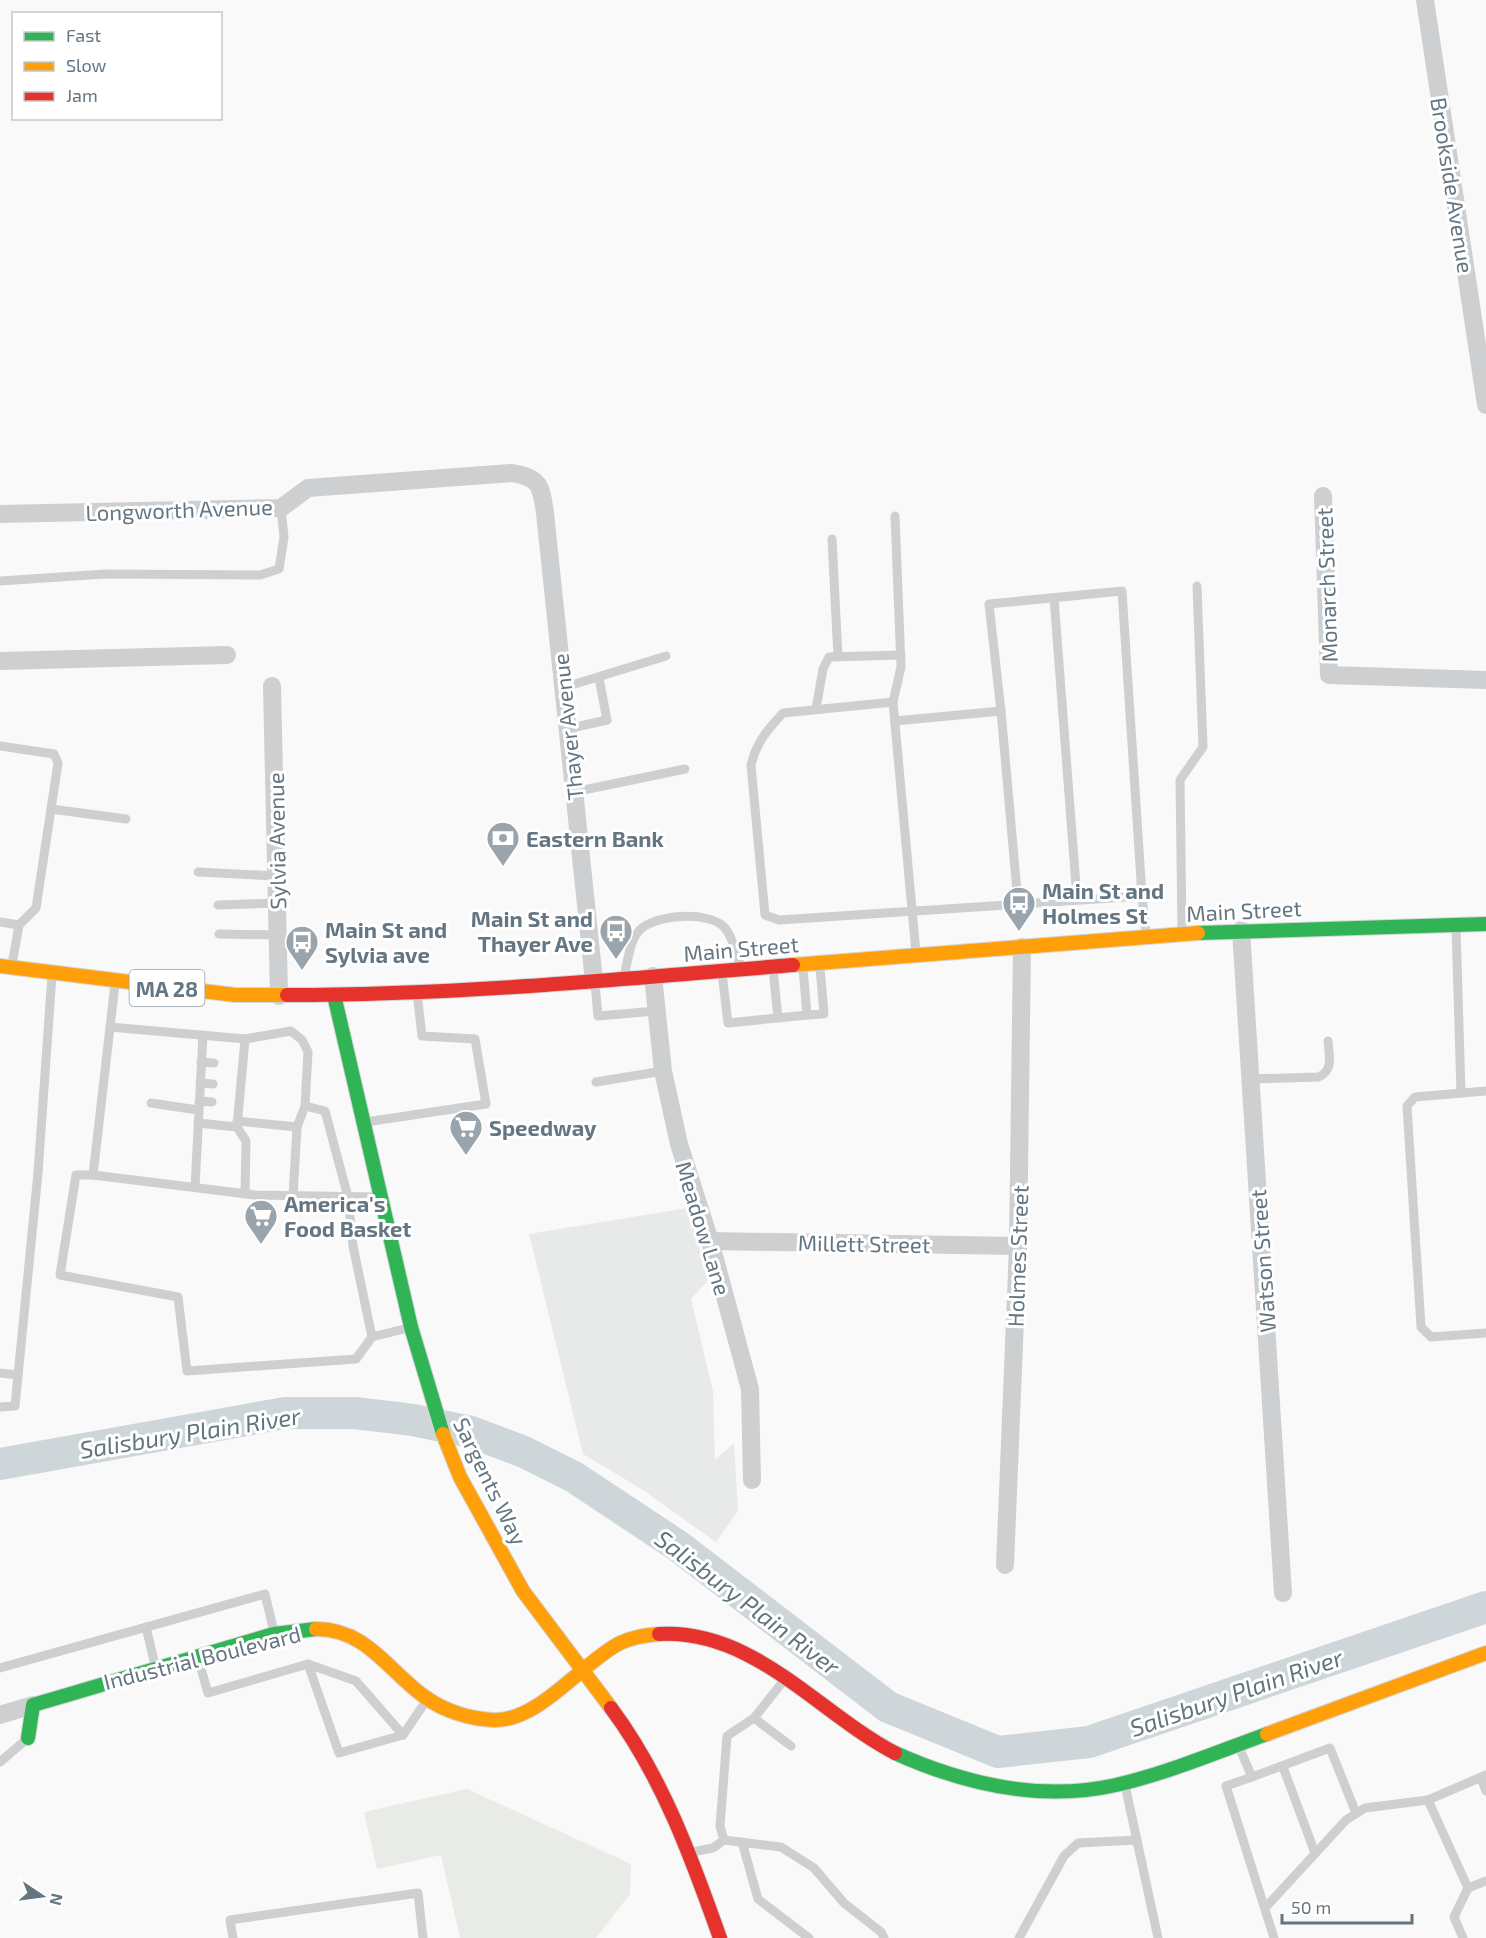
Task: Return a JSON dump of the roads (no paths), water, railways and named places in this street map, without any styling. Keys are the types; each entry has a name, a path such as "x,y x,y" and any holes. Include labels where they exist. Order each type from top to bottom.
{"main road":[{"name":"Main Street","path":"6,967 235,995 334,995 594,981 1241,930 1486,924"},
{"name":"Sargents Way","path":"334,995 425,1381 460,1477 524,1591 621,1721 643,1757 690,1853 720,1938"},
{"name":"Industrial Boulevard","path":"33,1705 274,1634 307,1629 336,1630 369,1646 428,1699 443,1708 472,1717 501,1720 530,1708 622,1642 653,1634 694,1634 736,1647 880,1747 918,1765 957,1778 1000,1787 1045,1791 1094,1790 1147,1778 1407,1685 1486,1653"},
{"path":"28,1738 33,1705"}],"street":[{"name":"Brookside Avenue","path":"1425,0 1486,405"},
{"name":"Longworth Avenue","path":"0,514 281,508 308,488 512,473 531,477"},
{"name":"Thayer Avenue","path":"531,477 538,485 545,513 594,981"},
{"name":"Monarch Street","path":"1323,496 1329,675 1486,680"},
{"path":"0,661 227,655"},
{"name":"Sylvia Avenue","path":"272,686 279,996"},
{"name":"Watson Street","path":"1241,930 1283,1593"},
{"name":"Holmes Street","path":"1005,1565 1018,1246 1022,947"},
{"name":"Meadow Lane","path":"653,976 663,1071 679,1144 710,1241 750,1389 752,1480"},
{"name":"Millett Street","path":"710,1241 1018,1246"},
{"name":"Industrial Boulevard","path":"0,1715 33,1705"}],"lane":[{"path":"0,581 105,574 260,575 279,569 284,537 281,508"},
{"path":"895,516 901,667 893,702 916,956"},
{"path":"832,539 838,657"},
{"path":"1182,934 1180,780 1203,747 1197,586"},
{"path":"1018,903 1002,711 989,604 1122,591 1146,937"},
{"path":"1054,598 1077,899"},
{"path":"816,709 823,669 829,657 901,655"},
{"path":"562,688 666,656"},
{"path":"567,729 607,720 599,678"},
{"path":"893,702 783,712 765,731 751,765 765,915 779,920 912,909 1142,896"},
{"path":"895,721 1002,711"},
{"path":"0,746 54,754 58,763 36,908 19,925 6,967"},
{"path":"574,792 685,769"},
{"path":"51,809 126,819"},
{"path":"198,872 276,876"},
{"path":"218,904 277,903"},
{"path":"624,978 632,942 638,932 646,924 678,918 705,916 718,920 727,929 742,969"},
{"path":"0,922 19,925"},
{"path":"1456,924 1461,1093"},
{"path":"219,934 278,935"},
{"path":"722,971 728,1023 824,1014 819,963"},
{"path":"803,964 807,1016"},
{"path":"773,967 778,1018"},
{"path":"0,1407 15,1406 38,1173 52,973"},
{"path":"594,981 598,1016 656,1011"},
{"path":"93,1175 116,982"},
{"path":"364,1122 486,1104 475,1039 422,1036 417,991"},
{"path":"110,1027 244,1039 291,1031 302,1040 308,1052 305,1106 297,1127 293,1196"},
{"path":"195,1187 202,1035"},
{"path":"244,1039 238,1066 234,1105 237,1124 246,1141 245,1194"},
{"path":"1251,1079 1318,1077 1326,1074 1329,1069 1328,1041"},
{"path":"201,1062 214,1064"},
{"path":"596,1082 663,1071"},
{"path":"200,1083 213,1084"},
{"path":"1486,1091 1415,1097 1407,1106 1421,1327 1431,1337 1486,1333"},
{"path":"151,1103 199,1105 212,1102"},
{"path":"305,1106 325,1111 348,1197 353,1246 372,1337"},
{"path":"198,1124 297,1127"},
{"path":"381,1197 245,1194 93,1175 76,1175 60,1275 178,1297 187,1371 356,1359 372,1337 411,1327"},
{"path":"0,1373 18,1375"},
{"path":"0,1668 265,1594 274,1634"},
{"path":"146,1627 155,1668"},
{"path":"198,1656 208,1693 308,1664 356,1682 403,1735"},
{"path":"308,1664 339,1753 403,1735 428,1699"},
{"path":"723,1840 720,1826 727,1736 754,1718 785,1679"},
{"path":"754,1718 791,1746"},
{"path":"0,1762 28,1738"},
{"path":"1239,1745 1252,1777"},
{"path":"1274,1938 1226,1786 1330,1748 1356,1813"},
{"path":"1283,1767 1316,1853"},
{"path":"1265,1908 1346,1820 1365,1808 1428,1800 1483,1776 1486,1791"},
{"path":"1124,1783 1158,1938"},
{"path":"1428,1800 1468,1888"},
{"path":"690,1853 713,1848 723,1840 781,1847 814,1868 844,1903 884,1938"},
{"path":"1019,1938 1064,1856 1078,1843 1137,1840"},
{"path":"741,1842 758,1899 809,1938"},
{"path":"1463,1938 1455,1917 1468,1888 1486,1881"},
{"path":"233,1938 230,1920 418,1893 423,1938"}],"waterway":[{"name":"Salisbury Plain River","path":"0,1464 285,1413 355,1413 413,1420 471,1432 524,1452 574,1477 678,1546 888,1707 998,1752 1089,1742 1486,1607"}],"place":[{"name":"Eastern Bank","path":"503,867"},
{"name":"Main St and Holmes St","path":"1019,932"},
{"name":"Main St and Thayer Ave","path":"616,960"},
{"name":"Main St and Sylvia ave","path":"302,971"},
{"name":"Speedway","path":"466,1156"},
{"name":"America's Food Basket","path":"261,1245"}]}
